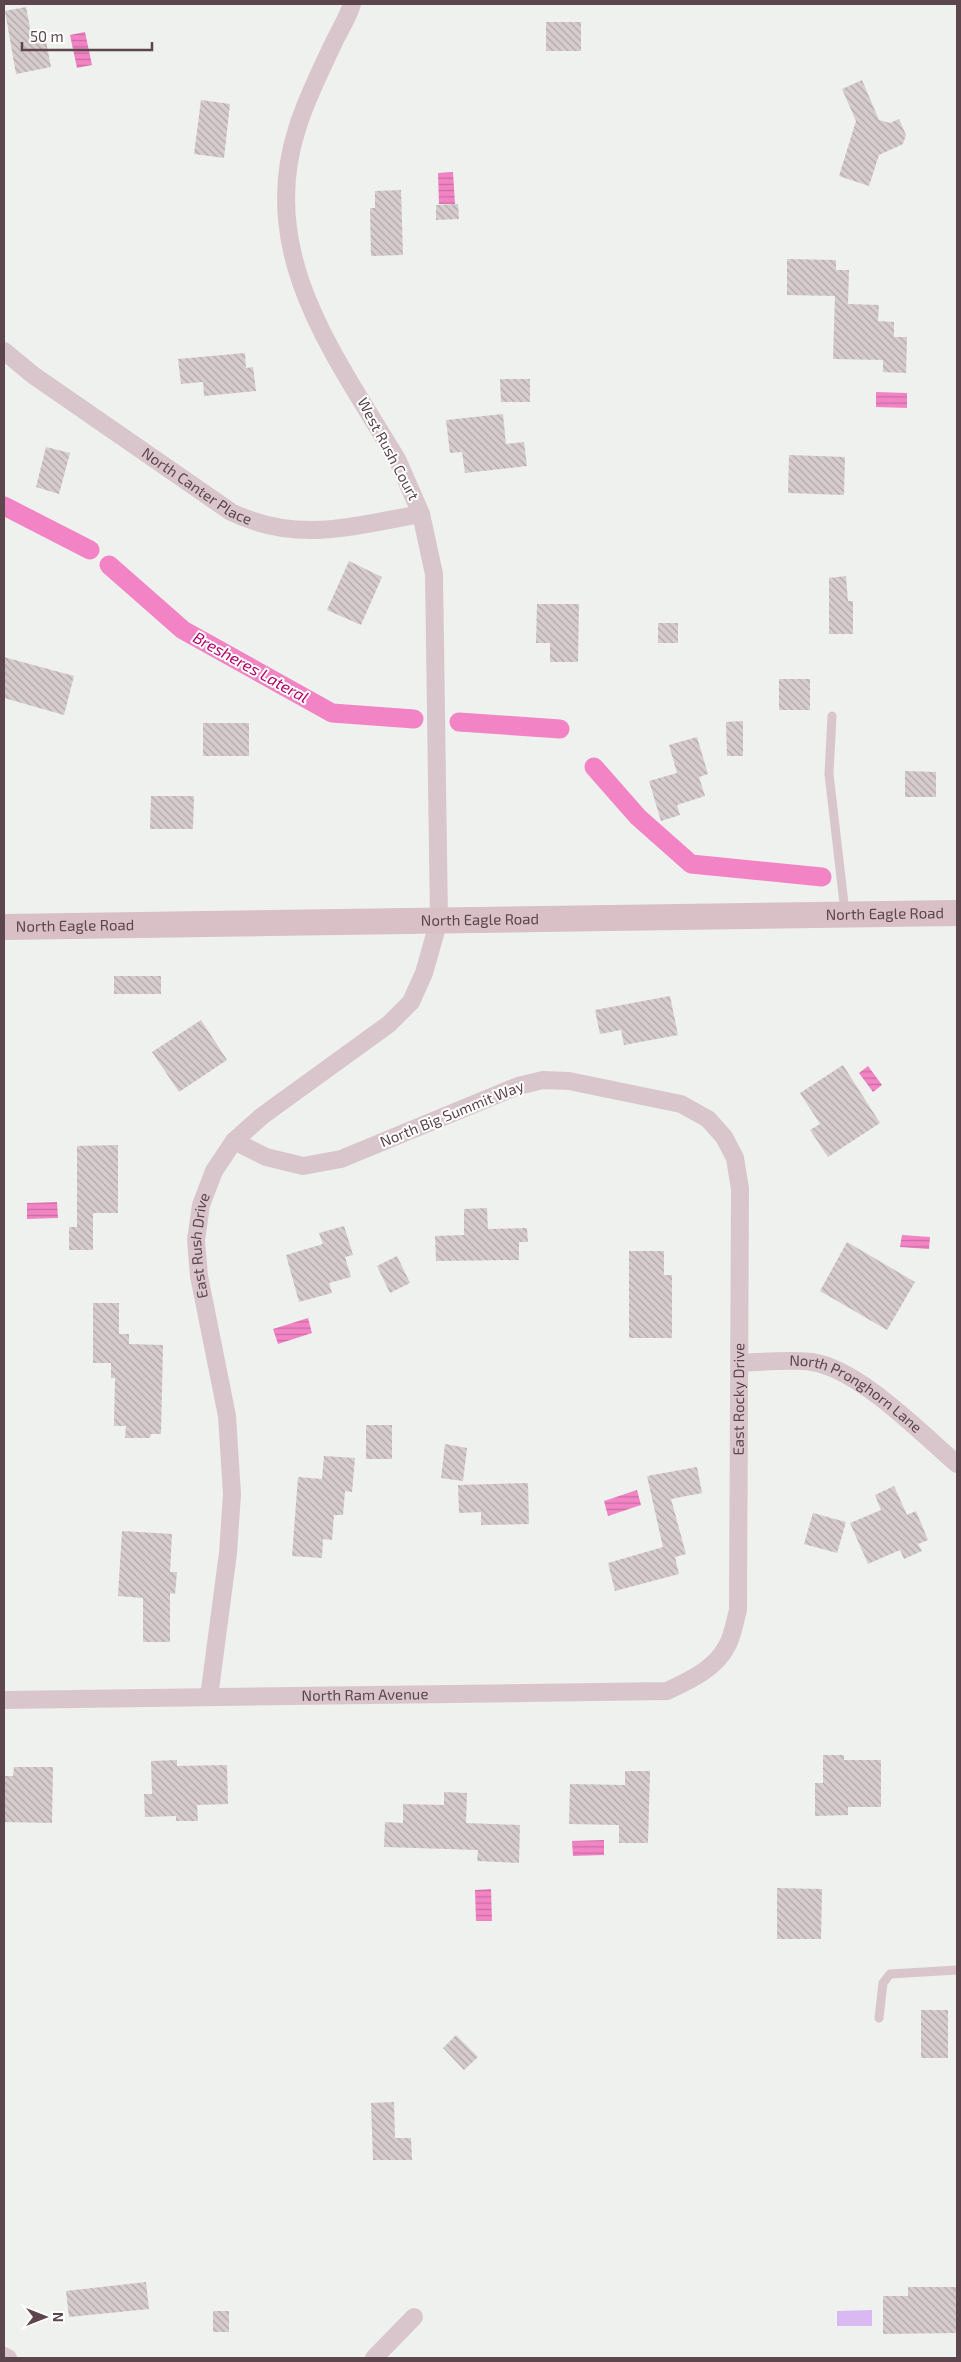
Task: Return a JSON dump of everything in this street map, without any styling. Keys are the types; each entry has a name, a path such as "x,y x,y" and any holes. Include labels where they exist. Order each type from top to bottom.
{"main road":[{"name":"North Eagle Road","path":"4,927 957,913"}],"street":[{"name":"West Rush Court","path":"352,4 309,94 296,130 290,155 286,198 290,243 294,266 309,308 398,462 421,514 431,554 435,594 439,920"},
{"name":"North Canter Place","path":"4,351 40,380 231,512 251,521 272,527 313,531 421,514"},
{"name":"East Rush Drive","path":"209,1697 228,1553 232,1484 227,1416 199,1276 196,1240 201,1205 214,1171 234,1141 262,1116 389,1024 411,1002 424,973 439,920"},
{"name":"North Big Summit Way","path":"234,1141 266,1157 303,1166 341,1159 518,1086 543,1080 569,1081 681,1104 708,1120 724,1137"},
{"name":"East Rocky Drive","path":"716,1660 728,1644 738,1610 740,1189 734,1158 724,1137"},
{"name":"North Pronghorn Lane","path":"740,1362 812,1362 838,1369 859,1381 957,1464"},
{"name":"North Ram Avenue","path":"4,1700 667,1691 699,1677 716,1660"},
{"path":"374,2358 414,2317"},
{"path":"4,2356 8,2358"}],"lane":[{"path":"832,716 829,774 846,915"},
{"path":"879,2018 883,1983 890,1974 957,1970"}],"shaded area":[{"path":"85,32 92,65 77,68 70,35"},
{"path":"453,172 455,204 439,204 438,173"},
{"path":"876,392 907,393 907,408 876,407"},
{"path":"868,1066 882,1085 873,1092 859,1073"},
{"path":"57,1202 58,1218 27,1219 27,1203"},
{"path":"902,1235 930,1237 929,1249 900,1247"},
{"path":"308,1318 312,1333 278,1344 273,1329"},
{"path":"637,1490 641,1505 608,1516 604,1501"},
{"path":"604,1840 604,1855 573,1856 572,1841"},
{"path":"491,1889 492,1921 476,1921 475,1890"},
{"path":"872,2310 872,2326 837,2326 837,2311"}],"building":[{"path":"26,7 31,33 44,31 51,67 16,74 5,11"},
{"path":"546,22 581,22 581,51 546,51"},
{"path":"862,80 879,120 890,123 899,119 906,135 903,144 879,155 869,186 839,176 856,121 842,89"},
{"path":"201,100 230,104 224,158 194,154"},
{"path":"401,190 403,255 371,256 370,208 375,208 375,191"},
{"path":"458,204 459,219 436,220 436,205"},
{"path":"787,259 836,260 836,270 849,270 848,304 879,305 878,321 894,322 894,337 907,337 906,373 883,372 883,360 833,359 835,296 787,295"},
{"path":"245,353 246,368 253,367 256,391 204,396 203,382 181,384 178,359"},
{"path":"500,379 530,379 530,402 501,402"},
{"path":"503,414 506,444 524,442 527,466 465,473 462,452 450,453 446,420"},
{"path":"46,447 70,453 59,494 36,487"},
{"path":"789,455 845,457 844,495 788,493"},
{"path":"349,561 382,577 361,625 327,610"},
{"path":"846,576 848,601 853,601 853,634 829,634 829,578"},
{"path":"537,604 579,604 578,662 550,662 550,643 536,643"},
{"path":"658,623 678,623 678,643 658,643"},
{"path":"4,657 74,676 64,715 4,698"},
{"path":"779,679 810,679 810,710 779,710"},
{"path":"743,721 743,756 727,756 726,722"},
{"path":"203,723 249,723 249,756 203,756"},
{"path":"697,737 708,774 699,777 705,796 677,805 680,815 661,821 649,781 677,773 669,745"},
{"path":"905,771 936,772 936,797 905,797"},
{"path":"151,796 194,796 193,829 150,829"},
{"path":"114,976 161,976 161,994 114,994"},
{"path":"670,996 678,1035 624,1045 621,1030 600,1034 595,1010"},
{"path":"201,1020 227,1060 179,1092 152,1052"},
{"path":"843,1065 880,1123 828,1157 810,1130 820,1124 800,1093"},
{"path":"118,1145 118,1213 93,1213 93,1250 69,1250 69,1227 77,1227 77,1146"},
{"path":"487,1208 488,1229 527,1228 528,1242 519,1242 519,1260 436,1261 435,1236 464,1235 464,1209"},
{"path":"344,1226 353,1255 345,1257 351,1277 329,1283 332,1293 299,1302 286,1255 323,1244 319,1233"},
{"path":"847,1242 915,1282 887,1330 820,1291"},
{"path":"629,1251 664,1251 664,1275 672,1275 672,1338 629,1338"},
{"path":"397,1256 410,1283 390,1293 377,1266"},
{"path":"93,1303 119,1303 119,1334 129,1334 129,1344 163,1345 161,1434 151,1434 150,1438 125,1438 126,1426 114,1426 115,1378 111,1378 111,1363 93,1363"},
{"path":"366,1425 392,1425 392,1459 366,1459"},
{"path":"445,1444 467,1448 463,1481 441,1478"},
{"path":"324,1456 355,1458 352,1492 345,1491 343,1515 334,1515 332,1540 323,1539 322,1558 292,1556 298,1477 322,1479"},
{"path":"697,1467 702,1493 671,1499 686,1554 675,1557 679,1574 615,1591 608,1563 663,1547 647,1476"},
{"path":"528,1483 529,1524 481,1525 481,1512 459,1513 458,1485"},
{"path":"894,1486 907,1515 916,1511 928,1540 918,1544 922,1551 904,1559 900,1550 868,1564 850,1523 881,1510 875,1495"},
{"path":"813,1513 846,1522 837,1553 804,1544"},
{"path":"122,1531 172,1534 170,1572 177,1572 175,1594 170,1593 170,1642 143,1642 143,1598 118,1596"},
{"path":"823,1755 844,1755 844,1760 881,1760 881,1807 848,1807 848,1815 815,1816 815,1783 823,1783"},
{"path":"177,1760 177,1766 227,1765 228,1804 197,1805 198,1821 176,1821 176,1816 145,1817 144,1794 152,1794 151,1761"},
{"path":"14,1767 53,1767 52,1823 4,1822 4,1776 13,1776"},
{"path":"625,1771 650,1771 648,1843 619,1843 619,1825 569,1824 570,1784 625,1785"},
{"path":"444,1792 467,1793 466,1823 520,1825 519,1863 477,1861 478,1850 384,1847 385,1822 403,1823 403,1804 444,1805"},
{"path":"777,1888 822,1889 821,1939 777,1939"},
{"path":"921,2010 948,2010 948,2058 921,2058"},
{"path":"456,2035 478,2057 464,2070 443,2048"},
{"path":"394,2102 395,2138 411,2138 412,2160 373,2160 371,2103"},
{"path":"146,2282 149,2309 69,2317 66,2291"},
{"path":"908,2287 957,2287 957,2333 883,2334 883,2296 908,2296"},
{"path":"213,2311 229,2311 229,2332 213,2332"}],"waterway":[{"name":"Bresheres Lateral","path":"4,506 90,550"},
{"name":"Bresheres Lateral","path":"109,565 183,630 332,713 414,719"},
{"name":"Bresheres Lateral","path":"459,722 560,729"},
{"name":"Bresheres Lateral","path":"594,767 638,817 691,864 822,877"}]}
